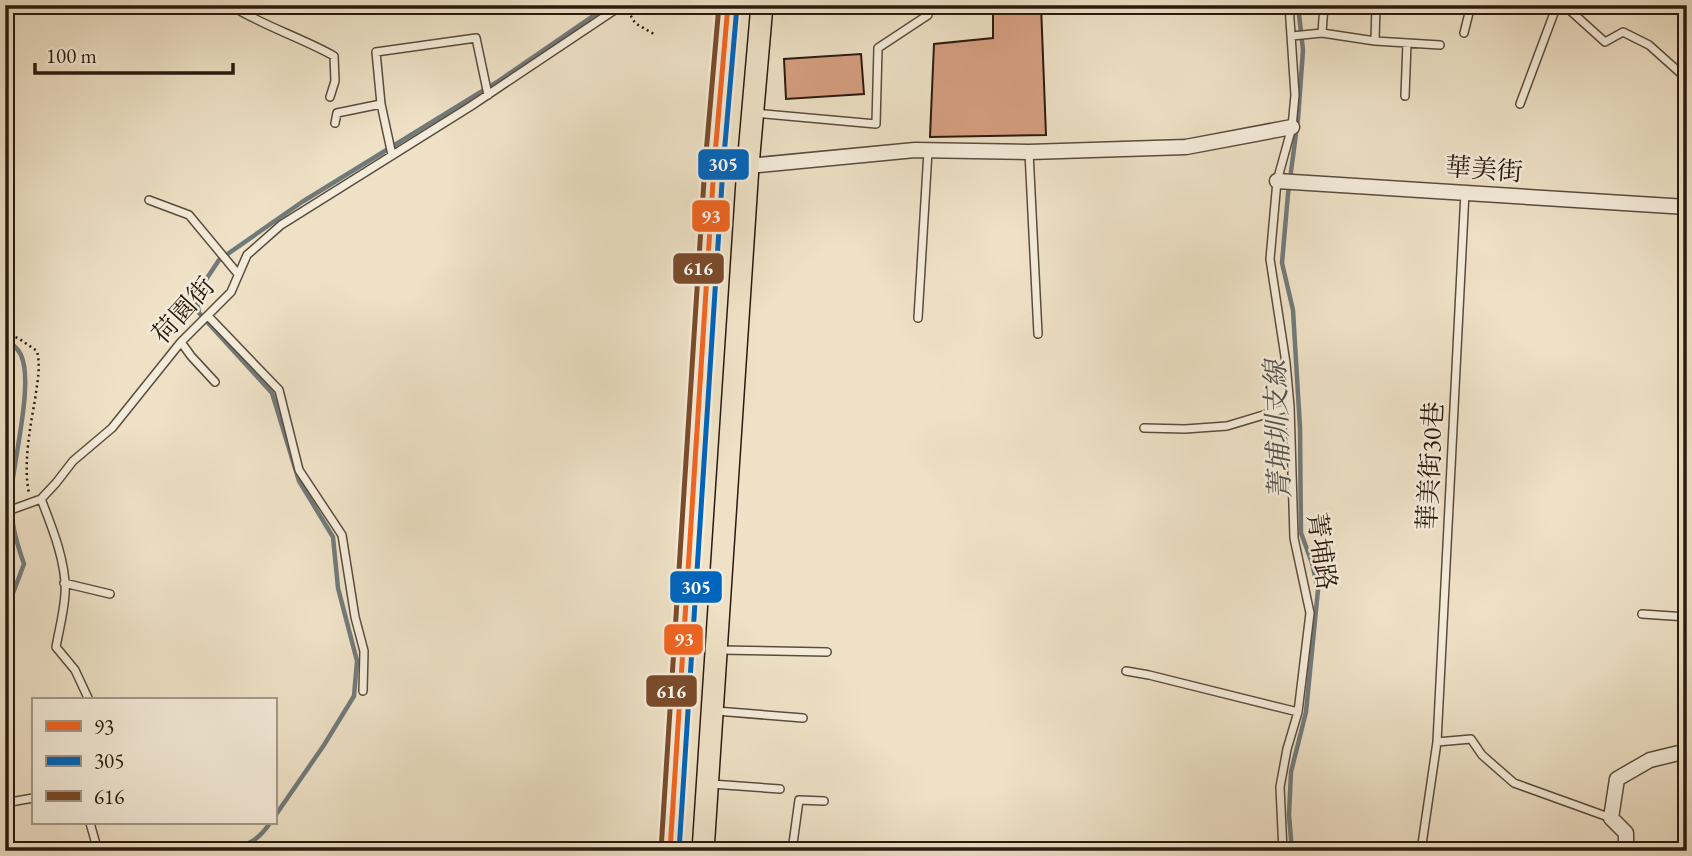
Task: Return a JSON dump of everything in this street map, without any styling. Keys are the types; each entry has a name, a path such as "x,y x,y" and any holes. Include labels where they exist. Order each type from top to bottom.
{"main road":[{"path":"670,851 714,166 729,5"},
{"path":"703,851 748,166 762,5"}],"street":[{"path":"714,166 748,166 929,151 1030,152 1186,148 1292,128"},
{"name":"華美街","path":"1277,181 1687,207"},
{"path":"1626,851 1626,833 1611,818 1617,779 1650,760 1687,751"}],"lane":[{"path":"230,5 334,56 335,81 330,97"},
{"name":"荷園街","path":"41,499 73,461 112,428 181,342 231,292 247,255 281,225 488,95 623,5"},
{"path":"753,113 876,124 878,48 928,15 928,5"},
{"name":"菁埔路","path":"1283,851 1280,787 1298,712 1310,613 1294,538 1290,407 1270,260 1277,181 1292,128 1295,95 1289,5"},
{"path":"1322,33 1324,5"},
{"path":"1375,41 1376,6 1400,5"},
{"path":"1464,33 1471,5"},
{"path":"1520,104 1557,5"},
{"path":"1564,5 1605,42 1623,32 1649,45 1687,79"},
{"path":"1292,36 1322,33 1375,41 1440,45"},
{"path":"392,155 381,104 376,52 476,38 488,95"},
{"path":"1405,96 1407,43"},
{"path":"335,123 337,113 381,104"},
{"path":"918,318 929,151"},
{"path":"1030,152 1038,334"},
{"name":"華美街30巷","path":"1421,851 1437,742 1465,192"},
{"path":"149,200 189,215 238,274"},
{"path":"208,316 279,390 299,470 342,535 355,617 364,651 363,691"},
{"path":"181,342 215,383"},
{"path":"1144,428 1227,426 1290,407"},
{"path":"5,512 41,499 61,560 65,592 56,648 75,670 88,698"},
{"path":"64,583 110,594"},
{"path":"1642,614 1687,617"},
{"path":"716,650 827,652"},
{"path":"1126,671 1298,712"},
{"path":"712,710 803,718"},
{"path":"1437,742 1471,739 1482,755 1514,783 1611,818"},
{"path":"707,784 780,789"},
{"path":"5,803 32,798"},
{"path":"792,851 799,800 824,801"},
{"path":"90,824 98,851"}],"path":[{"path":"623,5 635,23 654,34"},
{"path":"5,334 18,338 37,351 39,362 28,456 27,483 30,504"}],"building":[{"path":"993,5 1041,5 1046,135 930,137 934,44 993,38"},
{"path":"861,54 864,94 786,99 784,59"}],"waterway":[{"path":"276,815 354,696 357,661 338,588 333,537 299,481 272,393 199,313 196,297 219,260 302,202 497,82 609,5"},
{"name":"菁埔圳支線","path":"1292,851 1289,815 1291,772 1306,712 1318,590 1301,533 1300,428 1293,310 1282,263 1303,50 1298,5"},
{"path":"5,341 15,346 21,355 25,384 11,495 14,530 24,564 10,601 5,606"},
{"path":"221,851 254,840 269,824"}],"transit line":[{"name":"616","path":"661,850 705,165 719,5"},
{"name":"93","path":"670,851 714,166 728,5"},
{"name":"305","path":"679,851 723,167 737,6"}]}
